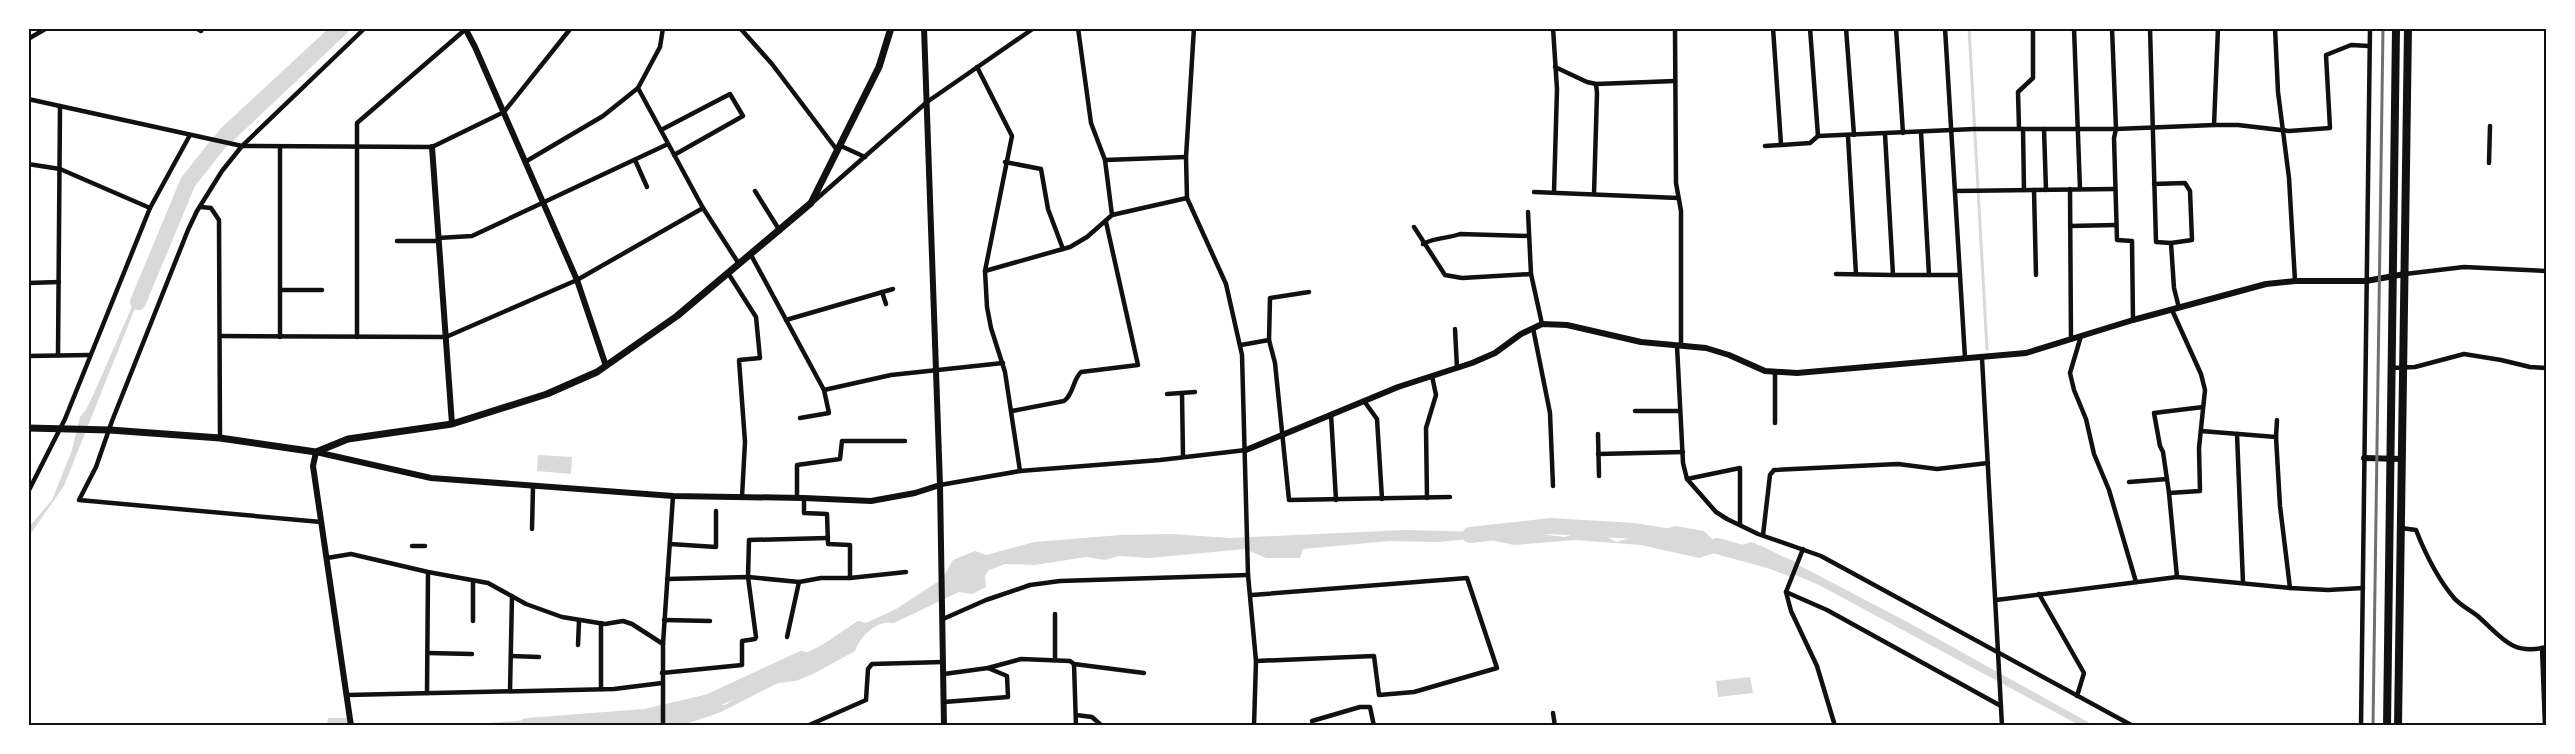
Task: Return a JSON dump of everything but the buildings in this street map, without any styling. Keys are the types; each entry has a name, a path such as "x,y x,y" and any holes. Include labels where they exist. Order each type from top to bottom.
{"highway":[{"path":"2387,726 2396,28"},
{"path":"2398,726 2408,28"}],"main road":[{"path":"28,428 97,429 220,438 316,452 348,439 452,424 547,394 606,366 676,316 811,203 879,68 891,28"}],"street":[{"path":"28,39 47,28"},
{"path":"196,28 201,31 203,28"},
{"path":"321,522 79,500 96,467 188,230 222,171 242,147 365,28"},
{"path":"28,99 242,147 432,147 504,112 571,28"},
{"path":"525,162 603,116 638,88 660,47 663,28"},
{"path":"740,28 839,148 865,157"},
{"path":"924,28 940,485 944,726"},
{"path":"811,203 927,102 1034,28"},
{"path":"1078,28 1091,123 1106,160 1112,215"},
{"path":"1194,28 1186,157 1187,198 1226,284 1241,345 1246,450 1248,575 1252,595 1256,661 1254,726"},
{"path":"1553,28 1557,89 1554,192"},
{"path":"1675,28 1676,183 1681,211 1680,411 1687,478 1716,512 1763,535 1803,549 1999,652 2133,726"},
{"path":"1773,28 1781,144"},
{"path":"1810,28 1818,136"},
{"path":"1846,28 1854,135"},
{"path":"1896,28 1903,133"},
{"path":"1945,28 1965,358"},
{"path":"2024,190 2018,92 2033,78 2033,28"},
{"path":"2074,28 2080,189"},
{"path":"2112,28 2117,240 2132,241 2133,320"},
{"path":"2150,28 2154,184 2156,242 2171,243 2192,240 2190,191 2185,183 2154,184"},
{"path":"2214,125 2218,28"},
{"path":"2275,28 2282,130 2289,178 2295,281"},
{"path":"2361,726 2370,28"},
{"path":"357,337 357,123 466,29 577,280 606,366"},
{"path":"1765,146 1810,143 1818,136 1975,129 2116,129 2214,125 2282,130 2330,128 2326,55 2351,45 2369,46"},
{"path":"977,67 1012,136 1005,162 986,271 988,317 1003,363 1020,471"},
{"path":"1555,67 1581,80 1596,84 1675,81"},
{"path":"1594,194 1596,84"},
{"path":"638,88 703,208 739,264"},
{"path":"661,130 730,94 743,116 674,155"},
{"path":"58,356 60,106"},
{"path":"2489,163 2490,126"},
{"path":"2044,129 2046,190"},
{"path":"1922,132 1929,275"},
{"path":"1885,134 1893,275"},
{"path":"28,492 60,428 150,208 190,135"},
{"path":"1848,136 1856,274"},
{"path":"397,241 472,236 668,144"},
{"path":"280,147 280,337"},
{"path":"432,147 452,424"},
{"path":"1106,160 1186,157"},
{"path":"635,160 647,187"},
{"path":"1005,162 1041,169 1048,209 1063,249"},
{"path":"28,164 60,169 150,208"},
{"path":"2070,189 2071,339"},
{"path":"1955,191 2115,189"},
{"path":"2034,190 2036,275"},
{"path":"755,191 780,231"},
{"path":"1534,192 1678,198"},
{"path":"986,271 1063,249 1087,237 1112,215 1187,198"},
{"path":"201,207 211,208 219,220 220,438"},
{"path":"220,336 446,338 577,280 703,208"},
{"path":"1528,212 1531,274 1542,324"},
{"path":"1012,411 1065,401 1070,397 1075,378 1081,372 1138,365 1106,222"},
{"path":"2070,226 2116,225"},
{"path":"1414,227 1445,275 1462,278 1531,274"},
{"path":"1424,244 1432,239 1451,238 1460,234 1529,236"},
{"path":"2169,493 2200,491 2201,431 2205,390 2176,309 2171,243"},
{"path":"751,255 824,390 829,413 800,418"},
{"path":"351,726 313,466 316,452 431,478 533,487 673,496 872,501 915,493 940,485 1020,471 1160,460 1246,450 1364,400 1495,353 1521,334 1542,324 1567,325 1641,342 1706,348 1765,371 1797,373 2026,353 2133,320 2255,287 2295,281 2366,281 2464,267 2547,271"},
{"path":"728,273 756,317 760,358 739,360 745,442 742,497"},
{"path":"1836,274 1960,275"},
{"path":"28,283 59,282"},
{"path":"786,320 893,289"},
{"path":"280,290 321,290"},
{"path":"882,292 886,304"},
{"path":"1310,292 1270,298 1269,340 1275,363 1284,434 1289,500 1450,497"},
{"path":"1533,328 1550,413 1553,486"},
{"path":"1455,329 1457,368"},
{"path":"2082,336 2070,373 2074,390 2086,419 2094,454 2109,490 2136,582"},
{"path":"1241,345 1269,340"},
{"path":"2392,368 2435,363 2464,354 2530,367 2547,368"},
{"path":"28,356 90,356"},
{"path":"1982,358 2002,726"},
{"path":"824,390 891,375 1003,363"},
{"path":"1774,372 1775,423"},
{"path":"1427,498 1426,428 1436,395 1432,376"},
{"path":"1167,394 1195,392"},
{"path":"1182,394 1184,456"},
{"path":"1364,400 1377,419 1382,499"},
{"path":"2176,577 2169,493 2154,413 2203,407"},
{"path":"1635,411 1680,411"},
{"path":"1331,414 1336,500"},
{"path":"2277,420 2280,506 2290,588"},
{"path":"2201,431 2276,437"},
{"path":"1598,434 1599,476"},
{"path":"2237,434 2243,583"},
{"path":"850,578 850,545 828,544 827,514 804,513 797,465 840,459 842,441 905,441"},
{"path":"1598,454 1683,452"},
{"path":"2364,458 2402,459"},
{"path":"1763,535 1770,475 1774,470 1898,464 1937,469 1988,463"},
{"path":"1687,478 1740,468 1740,524"},
{"path":"2129,482 2167,479"},
{"path":"532,528 533,487"},
{"path":"663,726 664,620 673,496"},
{"path":"670,544 716,547 716,511"},
{"path":"2401,528 2416,530 2423,548 2455,599 2476,615 2504,642 2527,650 2544,647 2545,726"},
{"path":"663,673 742,665 742,641 756,637 748,577 749,540 828,538"},
{"path":"412,546 425,546"},
{"path":"1803,549 1786,592 1791,612 1821,676 1835,726"},
{"path":"327,558 351,554 488,583 526,604 562,617 579,621 601,623 623,621 632,624 663,644"},
{"path":"427,693 428,572"},
{"path":"667,579 748,577 799,582 821,578 850,578 906,572"},
{"path":"943,615 1030,585 1060,580 1248,575"},
{"path":"1996,600 2176,577 2290,588 2328,590 2363,588"},
{"path":"1252,595 1467,578 1497,668 1414,692 1379,695 1374,656 1256,661"},
{"path":"473,581 473,621"},
{"path":"787,637 799,582"},
{"path":"1786,592 1827,610 2001,706"},
{"path":"2038,594 2084,673 2077,696"},
{"path":"510,691 512,596"},
{"path":"1055,614 1055,660"},
{"path":"664,620 710,621"},
{"path":"578,645 579,621"},
{"path":"601,623 601,689"},
{"path":"428,653 472,654"},
{"path":"511,656 539,657"},
{"path":"944,674 988,668 1021,659 1070,660 1074,664 1144,673"},
{"path":"807,726 866,700 868,669 872,664 944,662"},
{"path":"1074,664 1076,726"},
{"path":"944,702 1008,698 1007,676 988,668"},
{"path":"347,695 601,689 662,683"},
{"path":"1312,722 1359,706 1370,706 1374,726"},
{"path":"1553,713 1554,726"},
{"path":"1076,715 1092,717 1101,726"}],"shaded area":[{"path":"328,29 339,29 243,115 211,150 181,193 64,486 29,536 29,527 52,500 72,450 80,417 95,391 130,311 162,225 184,180 220,129"},
{"path":"538,455 572,457 571,474 537,471"},
{"path":"1676,526 1704,531 1713,540 1739,546 1751,542 1766,548 1913,625 2093,725 2079,725 1819,585 1788,572 1758,553 1721,551 1699,558 1641,545 1574,540 1514,545 1480,538 1438,542 1389,541 1303,549 1300,558 1266,558 1245,549 1149,558 1119,556 1105,560 1086,557 1035,565 1005,564 989,570 985,575 986,587 972,594 959,592 894,623 888,622 876,626 865,634 855,651 813,674 796,681 778,683 721,712 676,725 595,726 613,724 623,715 644,723 663,710 681,717 711,705 725,705 757,684 769,682 789,657 817,648 858,621 866,623 896,609 942,579 953,560 975,551 986,555 1034,542 1121,535 1171,534 1230,538 1404,530 1530,533 1565,537 1574,534 1602,534 1616,542"},
{"path":"1750,677 1753,693 1718,697 1716,681"},
{"path":"328,718 349,718 357,725 327,726"},
{"path":"531,720 564,725 460,725"}],"waterway":[{"path":"138,302 188,182 218,144 341,28"},
{"path":"1969,28 1987,349"},
{"path":"1470,535 1551,526 1633,531 1671,537"},
{"path":"1717,546 1790,568"},
{"path":"527,726 645,717 709,702 802,659"}],"railway":[{"path":"2373,726 2383,28"}]}
